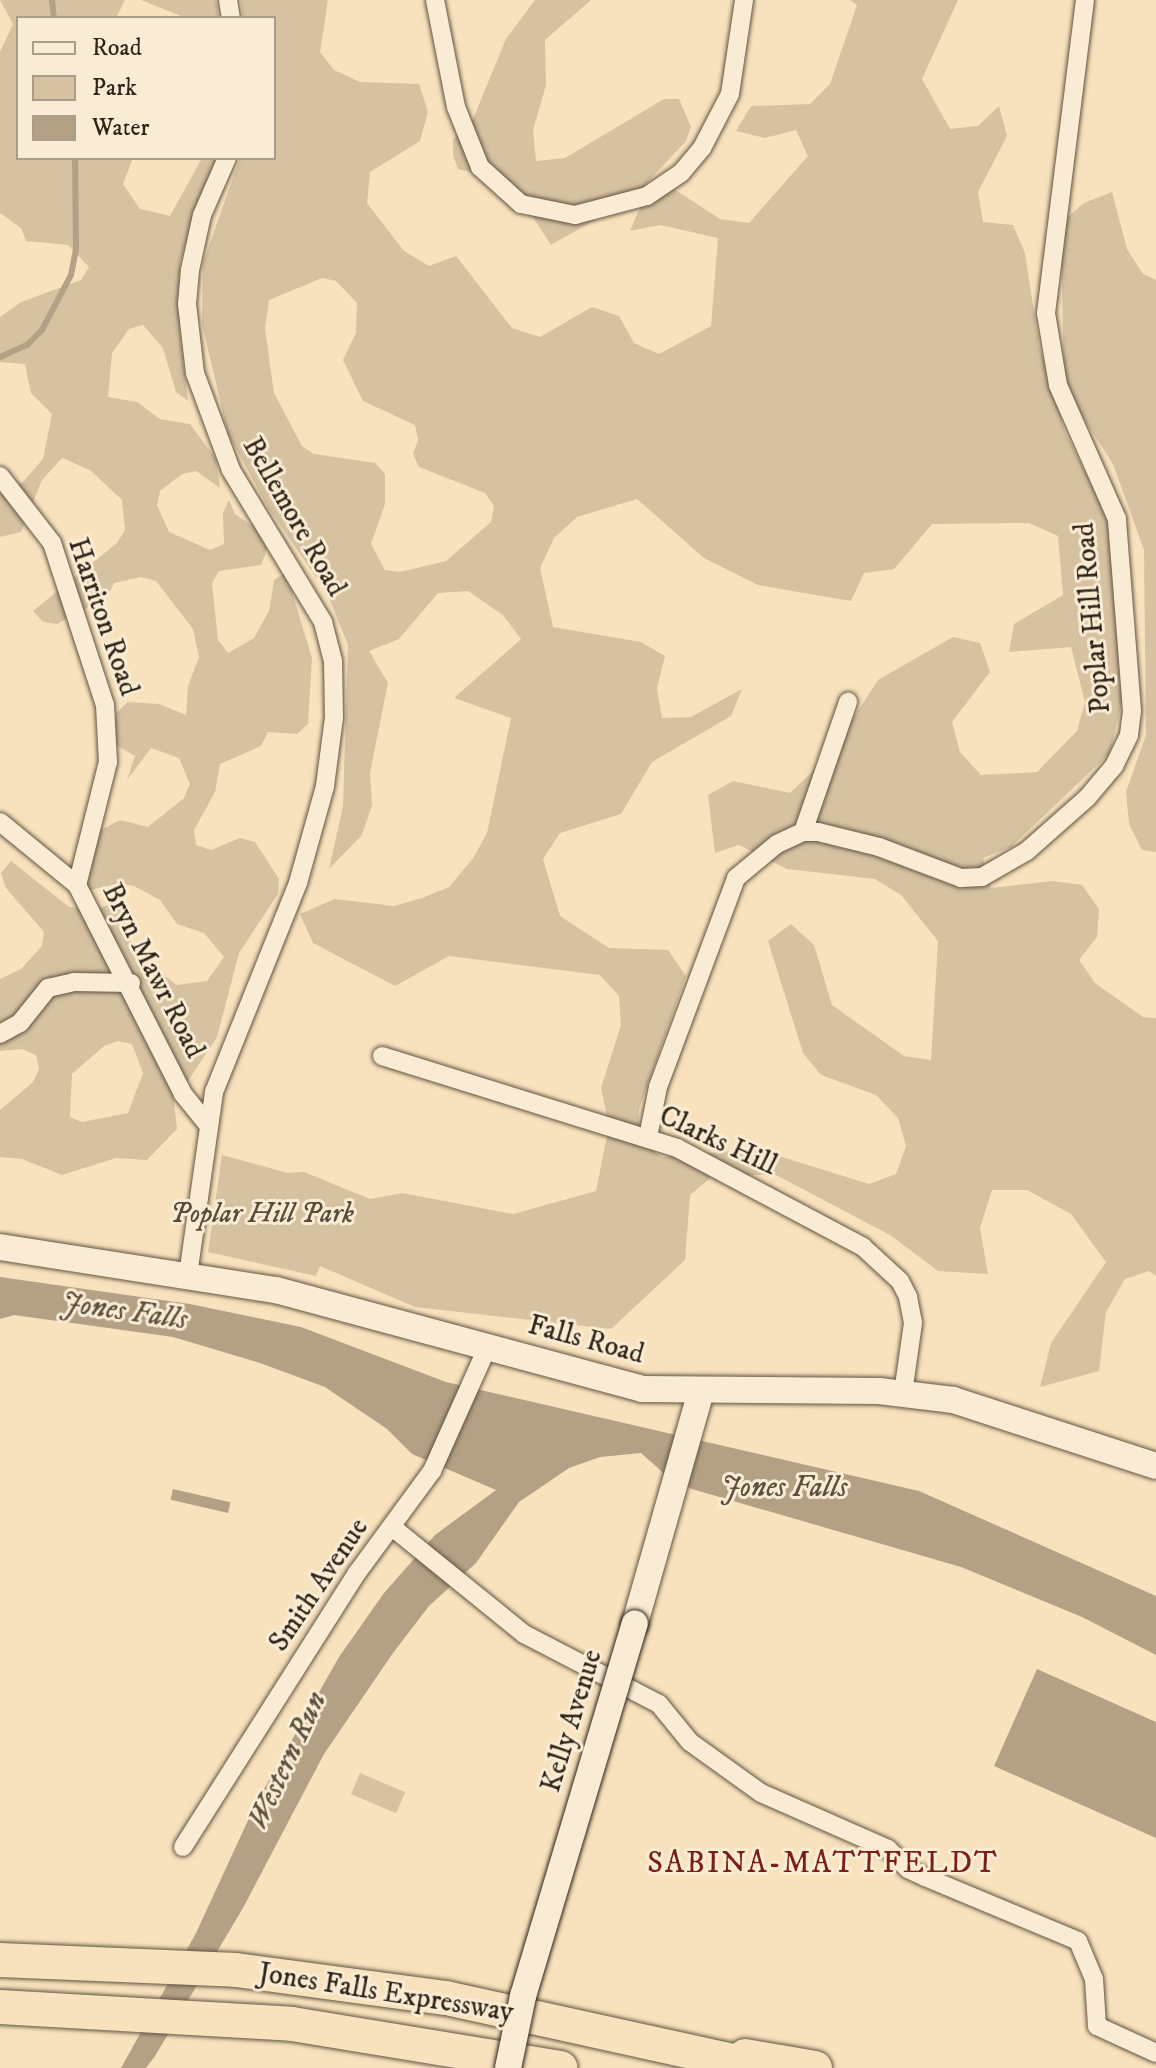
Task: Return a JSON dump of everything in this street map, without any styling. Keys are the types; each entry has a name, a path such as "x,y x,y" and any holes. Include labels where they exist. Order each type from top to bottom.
{"highway":[{"name":"Jones Falls Expressway","path":"0,1960 236,1970 446,1998 765,2068"},
{"name":"Jones Falls Expressway","path":"0,2007 213,2016 438,2045 560,2068"},
{"path":"680,2047 815,2068"}],"main road":[{"name":"Falls Road","path":"0,1247 188,1275 403,1320 619,1385 701,1392 903,1393 979,1407 1156,1466"},
{"name":"Kelly Avenue","path":"508,2068 523,1996 701,1392"}],"street":[{"path":"435,0 456,107 480,167 521,204 555,215 575,215 647,196 681,173 702,148 730,94 744,0"},
{"name":"Poplar Hill Road","path":"803,832 879,847 961,878 982,877 1027,851 1087,798 1114,766 1129,735 1132,711 1117,519 1058,385 1046,313 1077,32 1085,0"},
{"name":"Bellemore Road","path":"188,1275 208,1125 223,1062 287,914 312,839 331,745 335,691 329,640 320,614 231,470 195,373 187,304 190,270 202,215 226,160"},
{"name":"Harriton Road","path":"0,476 52,543 105,705 108,762 77,885"},
{"path":"648,1137 658,1087 736,878 777,844 803,832 848,702"},
{"name":"Bryn Mawr Road","path":"0,822 77,885 131,983 183,1094 208,1125"},
{"path":"0,1034 20,1023 48,988 74,982 131,983"},
{"name":"Clarks Hill","path":"382,1056 648,1137 863,1247 892,1273 908,1297 913,1323 903,1393"},
{"name":"Smith Avenue","path":"183,1847 357,1573 416,1495 448,1444 488,1346"},
{"path":"392,1527 479,1601 524,1634 659,1704 690,1742 761,1793 888,1849 916,1873 1078,1941 1094,1979 1097,2026 1156,2053"}],"green space":[{"path":"0,0 125,0 117,16 16,16 16,160 132,160 123,184 140,209 170,216 201,160 216,160 180,262 180,333 188,401 176,392 163,348 143,325 129,329 112,353 108,397 137,402 160,419 190,424 216,459 220,488 196,471 182,474 160,491 157,505 169,532 210,550 224,544 223,513 229,500 235,514 271,539 261,565 219,571 212,583 218,640 228,653 254,638 269,611 274,580 286,572 312,658 308,724 297,734 268,732 261,746 220,764 215,792 194,830 196,845 211,850 240,838 255,842 279,879 278,894 239,953 217,1037 184,1087 172,1085 177,1129 147,1160 116,1158 62,1175 22,1159 0,1157 0,1110 33,1082 39,1069 36,1055 22,1049 0,1051 0,979 21,969 42,946 44,932 6,888 1,873 11,861 69,907 98,909 113,903 127,907 135,920 129,949 177,985 207,981 224,957 204,933 177,924 160,900 134,886 120,883 90,890 83,877 93,834 120,820 148,827 184,798 190,784 179,758 151,748 127,780 135,756 111,742 117,712 128,702 159,704 186,715 188,686 199,657 193,629 156,581 141,577 114,583 107,597 57,624 43,622 33,611 117,543 125,530 122,500 90,470 62,458 42,480 21,532 0,537 0,494 23,482 43,459 52,414 31,393 25,364 0,362 0,317 21,302 81,280 89,267 68,245 26,241 21,228 0,213 0,52 13,24","holes":["118,1041 132,1044 143,1073 128,1113 82,1122 70,1117 72,1074 104,1046"]},
{"path":"141,0 216,0 219,16 181,16"},
{"name":"Poplar Hill Park","path":"241,0 328,0 320,52 334,70 360,82 419,84 428,112 420,141 370,172 367,203 404,251 429,266 456,256 512,328 540,337 592,307 619,316 634,343 659,354 711,326 718,238 660,225 630,231 641,205 671,187 720,219 749,223 808,156 796,130 765,138 736,131 751,106 810,104 830,84 857,5 850,0 958,0 922,79 950,129 978,126 999,106 1007,136 978,192 983,222 1013,225 1025,253 1039,345 1065,432 1106,513 1113,546 1126,684 1110,753 1011,847 983,858 991,888 1052,881 1082,885 1099,909 1097,937 1079,960 1095,983 1143,1017 1156,1018 1156,1276 1149,1271 1125,1279 1106,1312 1099,1371 1040,1387 1051,1343 1106,1262 1071,1214 1027,1190 992,1190 980,1228 988,1274 938,1271 890,1235 776,1175 714,1175 690,1195 685,1260 611,1329 415,1307 320,1266 316,1276 208,1252 222,1155 288,1173 304,1172 370,1199 402,1193 513,1214 596,1191 609,1126 601,1088 621,1025 619,996 600,975 449,956 395,986 313,943 300,914 335,899 394,906 422,898 449,887 474,857 487,833 511,718 454,698 521,639 503,615 468,591 438,593 399,639 369,651 388,683 370,773 372,805 362,835 329,869 343,806 348,645 327,593 269,509 228,434 202,324 203,263 239,160 276,160 276,16 243,16","holes":["322,278 336,281 357,303 356,333 343,360 363,401 415,425 418,440 413,454 419,467 485,493 494,506 491,522 446,561 400,572 385,570 371,544 385,504 385,474 375,463 314,454 302,446 274,393 265,329 269,300","637,499 704,558 758,585 851,601 864,573 894,569 932,524 1029,523 1058,536 1063,595 1014,624 1009,652 1071,647 1085,702 1077,731 1037,772 981,775 960,752 952,722 990,672 980,643 953,637 878,680 828,757 790,793 733,781 708,795 715,853 739,845 787,869 875,879 901,895 938,941 931,1060 904,1056 832,1005 814,945 791,924 768,941 803,1053 821,1075 876,1095 898,1118 906,1146 896,1174 869,1184 756,1149 662,1157 638,1140 639,1109 686,976 668,950 609,948 560,916 543,859 560,833 621,814 652,762 731,716 742,689 691,717 662,718 657,688 665,656 641,642 553,627 540,568 554,538 577,517"]},
{"path":"535,0 591,0 545,40 546,85 533,130 536,161 565,158 664,99 679,99 691,127 686,141 632,199 551,245 510,182 458,169 453,155 453,140 473,119 506,39"},
{"path":"1112,192 1127,249 1143,274 1156,280 1156,852 1142,850 1129,824 1126,792 1146,735 1144,550 1113,464 1064,388 1061,223 1084,203"},
{"path":"360,1773 405,1792 396,1813 351,1794"}],"water":[{"path":"0,1277 190,1304 301,1327 446,1382 919,1491 1156,1596 1156,1655 1082,1617 961,1567 692,1489 669,1478 641,1453 600,1457 569,1468 519,1502 476,1563 429,1606 393,1653 324,1754 243,1908 155,2056 146,2068 121,2068 196,1933 256,1803 339,1657 384,1593 435,1535 496,1490 412,1454 387,1429 325,1387 260,1363 173,1337 14,1315 0,1319"},
{"path":"173,1489 230,1502 228,1513 171,1500"},
{"path":"1037,1669 1156,1722 1156,1838 994,1766"}],"waterway":[{"path":"52,0 54,16"},
{"path":"0,357 27,345 42,330 71,275 76,249 75,160"}],"district":[{"name":"SABINA-MATTFELDT","path":"823,1864"}],"water label":[{"name":"Jones Falls","path":"124,1312"},
{"name":"Jones Falls","path":"784,1488"},
{"name":"Western Run","path":"288,1761"}]}
